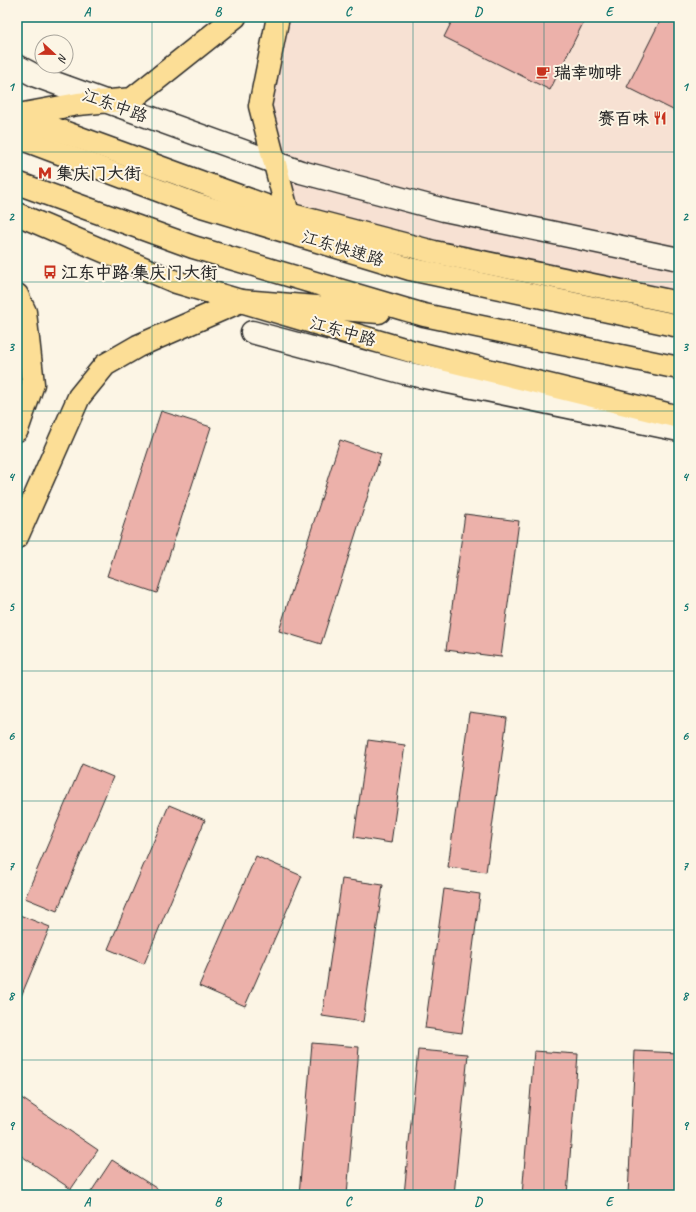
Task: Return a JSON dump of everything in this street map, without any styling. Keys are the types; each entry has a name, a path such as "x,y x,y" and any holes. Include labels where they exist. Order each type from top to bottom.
{"main road":[{"path":"17,115 78,104 132,100 235,17"},
{"path":"278,17 260,106 288,214"},
{"path":"17,115 288,214 438,274"},
{"name":"江东快速路","path":"17,137 195,204 410,268 679,326"},
{"path":"17,183 193,247 424,315 679,368"},
{"name":"江东中路","path":"17,214 176,282 414,352 679,417"},
{"path":"288,214 434,252 679,303"},
{"path":"17,295 25,312 32,384 17,430"},
{"path":"17,537 78,397 105,365 138,346 240,301 424,315"}],"street":[{"name":"江东中路","path":"17,66 36,76 301,172 444,210 679,259"},
{"name":"江东中路","path":"252,332 405,372 679,430"}],"shaded area":[{"path":"278,17 679,17 679,303 288,214 260,106"}],"building":[{"path":"454,17 586,17 550,90 444,37"},
{"path":"662,17 679,17 679,113 627,87"},
{"path":"161,411 211,427 157,593 107,576"},
{"path":"340,440 381,454 321,644 279,631"},
{"path":"465,514 519,521 501,657 446,650"},
{"path":"469,713 507,718 486,872 448,867"},
{"path":"368,740 405,745 391,843 354,837"},
{"path":"82,764 113,777 57,911 25,898"},
{"path":"169,805 205,820 144,964 108,949"},
{"path":"256,856 302,876 245,1006 199,986"},
{"path":"342,879 383,885 363,1022 322,1016"},
{"path":"444,889 480,894 462,1033 425,1028"},
{"path":"17,914 50,927 17,1006"},
{"path":"312,1043 359,1047 347,1195 299,1195"},
{"path":"418,1050 468,1054 454,1195 404,1195"},
{"path":"534,1051 578,1054 567,1195 522,1195"},
{"path":"635,1051 679,1053 679,1195 628,1195"},
{"path":"17,1095 98,1150 71,1189 17,1153"},
{"path":"112,1160 167,1195 89,1195"}],"place":[{"name":"瑞幸咖啡","path":"543,72"},
{"name":"赛百味","path":"660,118"},
{"name":"集庆门大街","path":"45,173"},
{"name":"江东中路·集庆门大街","path":"50,272"}]}
